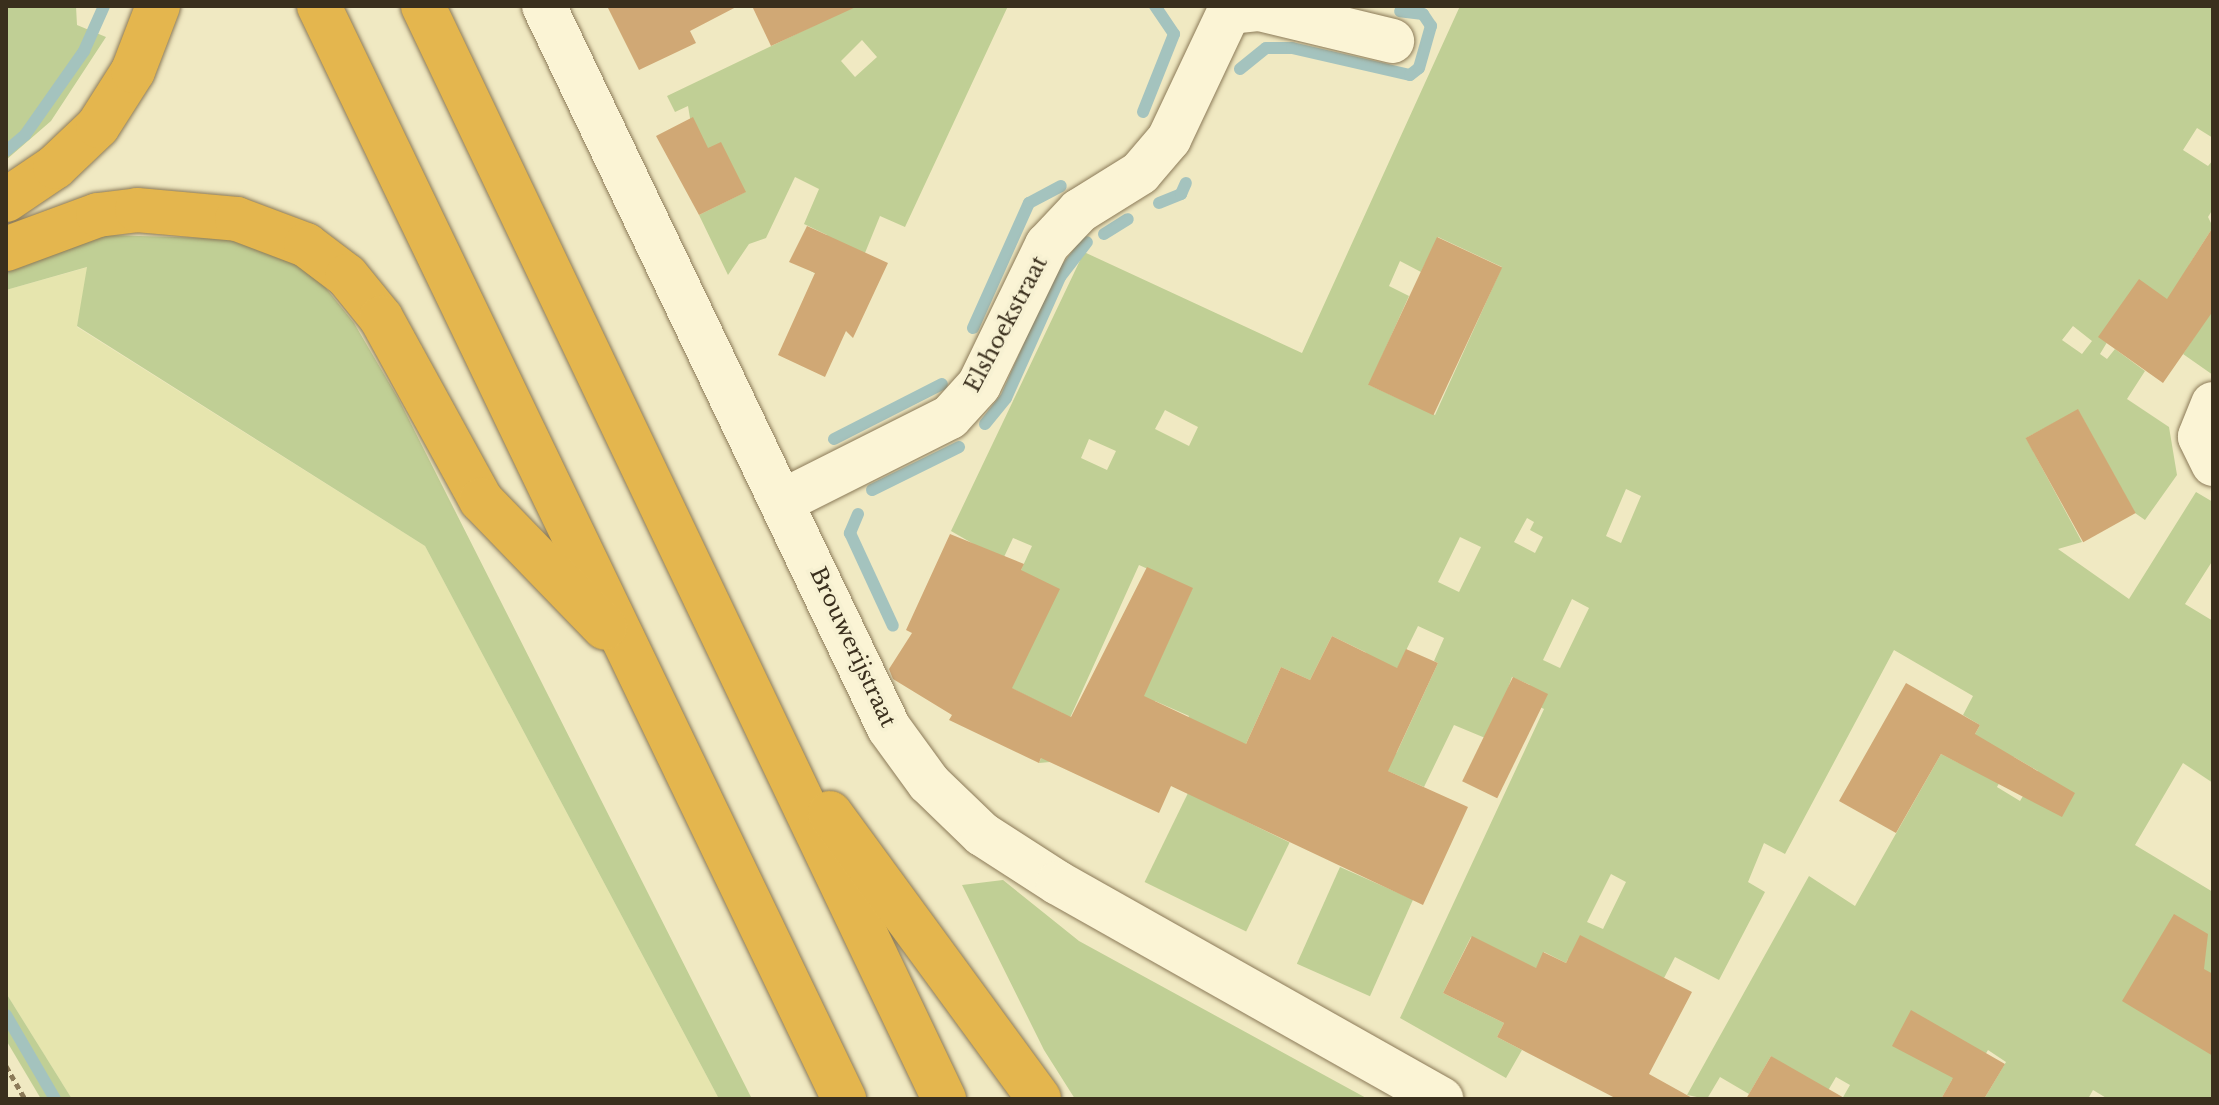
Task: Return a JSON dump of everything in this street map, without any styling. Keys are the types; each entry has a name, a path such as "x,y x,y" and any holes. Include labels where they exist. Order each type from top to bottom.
{"highway":[{"path":"6,200 55,167 98,126 133,71 158,6"},
{"path":"319,6 844,1099"},
{"path":"423,6 944,1099"},
{"path":"6,249 98,215 137,210 237,219 306,245 347,276 381,318 481,500 632,655"},
{"path":"766,723 1039,1099"}],"street":[{"name":"Brouwerijstraat","path":"544,6 889,728 929,783 982,834 1058,883 1441,1099"},
{"name":"Elshoekstraat","path":"783,501 950,417 979,385 1047,245 1079,211 1140,173 1169,139 1223,9 1260,9 1392,41"},
{"path":"2213,404 2200,437 2213,464"}],"path":[{"path":"6,1066 25,1099"}],"green space":[{"path":"6,6 76,6 77,25 106,37 51,121 6,160"},
{"path":"804,6 1008,6 905,227 880,216 854,280 834,284 811,271 827,235 804,224 819,189 795,177 766,238 749,244 728,275 699,215 745,192 696,154 688,106 675,112 667,96 813,26","holes":["862,40 877,57 855,77 841,61"]},
{"path":"1460,6 2213,6 2213,138 2197,128 2183,150 2208,166 2213,160 2213,209 2208,217 2213,227 2189,265 2213,281 2213,375 2183,354 2203,324 2130,304 2100,354 2107,359 2115,349 2145,371 2127,399 2169,427 2177,475 2145,520 2135,513 2078,410 2026,438 2082,542 2058,549 2129,599 2196,492 2213,502 2213,560 2185,604 2213,621 2213,783 2183,763 2135,845 2213,892 2213,1099 2108,1099 2093,1090 2088,1099 1984,1099 2006,1062 1988,1050 1966,1087 1952,1080 1941,1099 1842,1099 1850,1085 1836,1077 1823,1099 1771,1056 1749,1094 1720,1077 1707,1099 1687,1095 1809,876 1855,906 1941,754 1959,763 1980,725 1963,715 1973,696 1894,650 1785,854 1764,843 1748,882 1765,892 1719,980 1675,957 1664,978 1568,959 1566,963 1544,952 1536,969 1471,937 1443,993 1504,1023 1497,1037 1522,1050 1506,1078 1400,1018 1544,709 1524,699 1530,685 1512,677 1490,740 1454,725 1424,787 1381,768 1397,752 1438,663 1434,661 1444,638 1418,626 1391,681 1365,652 1332,636 1310,680 1281,667 1240,757 1182,731 1189,716 1155,701 1125,736 1192,589 1139,565 1050,762 1039,763 1062,713 1011,688 1021,570 1032,546 1013,538 986,595 977,546 951,531 1084,252 1302,353","holes":["1438,237 1502,267 1435,415 1369,385 1409,296 1389,286 1400,261 1421,272","2073,326 2092,341 2082,354 2062,340","1165,410 1198,427 1189,446 1155,429","1089,439 1116,451 1107,470 1081,458","1626,489 1641,496 1621,543 1606,536","1527,518 1534,522 1530,530 1543,537 1535,553 1514,542","1460,537 1481,547 1459,592 1438,582","1572,599 1589,608 1560,668 1543,660","2014,757 2038,771 2020,801 1997,787","1611,874 1626,882 1603,929 1587,922"]},
{"path":"105,235 243,239 288,258 325,287 354,323 398,398 752,1099 719,1099 425,546 77,326 87,267 6,290 6,270 41,252"},
{"path":"88,267 77,327 425,546 719,1099 72,1099 6,993 6,290"},
{"path":"1188,793 1290,843 1246,932 1145,882"},
{"path":"1340,867 1413,900 1370,996 1297,964"},
{"path":"1003,880 1079,941 1368,1099 1075,1099 1044,1050 962,885"},
{"path":"6,993 72,1099 41,1099 6,1040"}],"building":[{"path":"607,6 738,6 690,31 696,43 639,70"},
{"path":"752,6 858,6 771,46"},
{"path":"693,117 708,148 721,142 746,192 699,215 656,136"},
{"path":"807,226 888,263 853,338 846,331 825,377 778,355 815,273 789,262"},
{"path":"2213,227 2213,311 2163,383 2098,337 2139,279 2167,299"},
{"path":"1437,237 1502,267 1433,415 1368,385"},
{"path":"2078,409 2136,513 2083,542 2026,438"},
{"path":"950,534 1024,564 1021,570 1060,589 1012,688 1071,717 1147,567 1193,588 1144,696 1246,744 1281,667 1310,680 1332,636 1397,668 1406,649 1438,663 1388,771 1468,807 1423,905 1171,786 1159,813 1041,758 1039,763 949,720 952,715 893,679 889,669 912,633 906,630"},
{"path":"1513,677 1548,694 1497,798 1462,781"},
{"path":"1906,683 1980,725 1975,734 2075,793 2062,817 1941,754 1896,833 1839,801"},
{"path":"2174,914 2208,934 2204,969 2213,974 2213,1056 2122,1001"},
{"path":"1580,935 1692,992 1649,1074 1694,1099 1617,1099 1497,1037 1504,1023 1443,993 1472,936 1536,968 1543,952 1566,963"},
{"path":"1911,1010 2005,1064 1984,1099 1941,1099 1953,1078 1892,1046"},
{"path":"1771,1056 1846,1099 1746,1099"}],"waterway":[{"path":"6,151 25,135 84,51 104,6"},
{"path":"1143,112 1174,34 1155,6"},
{"path":"1240,69 1266,48 1292,48 1410,75 1419,68 1431,26 1423,14 1400,11"},
{"path":"1159,203 1181,194 1186,183"},
{"path":"973,328 1029,203 1061,186"},
{"path":"1104,234 1128,219"},
{"path":"985,424 1006,398 1060,277 1087,242"},
{"path":"834,439 942,384"},
{"path":"872,490 959,447"},
{"path":"858,514 850,533 893,626"},
{"path":"6,1015 55,1099"}]}
